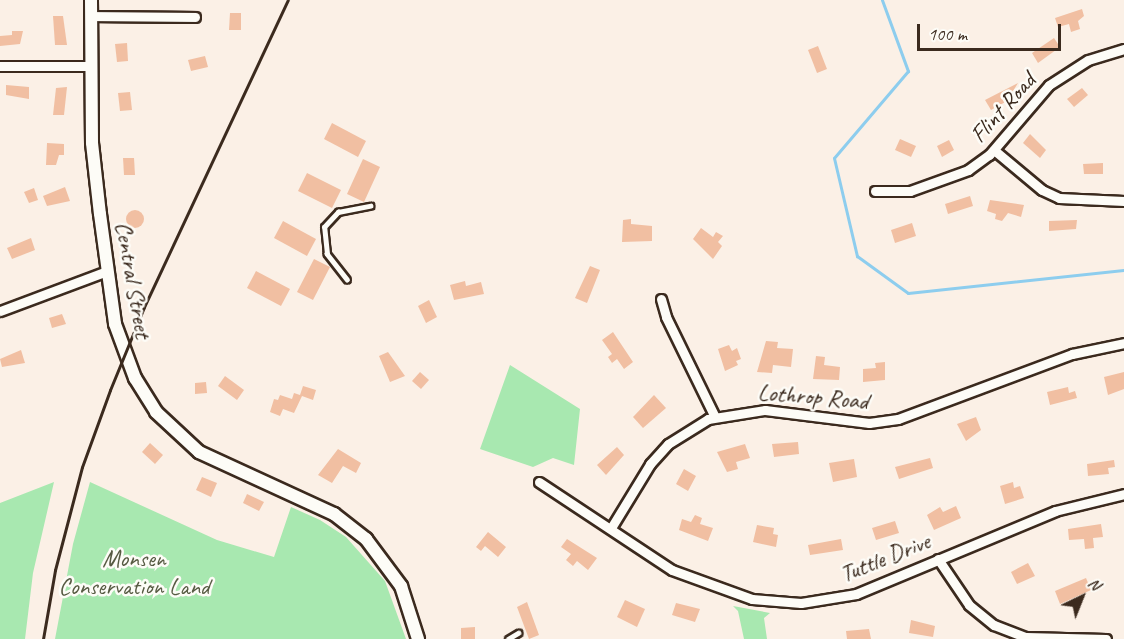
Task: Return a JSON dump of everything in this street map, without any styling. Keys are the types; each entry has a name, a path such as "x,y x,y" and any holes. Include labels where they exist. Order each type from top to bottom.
{"street":[{"name":"Central Street","path":"91,0 92,143 107,271 124,354 156,412 200,452 236,472 307,500 359,532 381,555 401,586 418,639"},
{"path":"90,16 195,17"},
{"name":"Flint Road","path":"874,191 895,194 939,183 968,170 994,150 1049,85 1088,60 1124,49"},
{"path":"0,66 91,66"},
{"path":"994,150 1042,190 1059,198 1124,201"},
{"path":"0,311 107,271"},
{"path":"661,299 666,317 715,417"},
{"name":"Lothrop Road","path":"611,528 636,482 668,444 715,417 765,410 869,423 898,419 1072,354 1124,343"},
{"name":"Tuttle Drive","path":"539,482 672,570 698,582 779,602 823,601 856,594 1055,512 1124,494"},
{"path":"938,559 969,605 994,625 1026,637 1106,639"}],"lane":[{"path":"347,280 327,254 324,227 338,212 370,206"},
{"path":"508,639 518,633"}],"green space":[{"path":"510,365 580,409 574,465 553,458 533,467 480,449"},
{"path":"54,482 33,573 25,639 0,639 0,503"},
{"name":"Monsen Conservation Land","path":"90,482 217,540 274,557 291,507 320,520 346,537 385,581 406,639 55,639 73,544"},
{"path":"733,606 770,613 764,618 767,639 744,639 738,611"}],"building":[{"path":"1082,9 1084,16 1078,21 1080,29 1071,32 1069,24 1058,27 1055,18"},
{"path":"230,13 241,13 241,30 229,30"},
{"path":"53,16 63,16 67,45 55,45"},
{"path":"12,31 23,31 20,44 0,46 0,36 12,35"},
{"path":"1054,38 1060,47 1038,63 1032,53"},
{"path":"127,43 128,61 117,62 115,44"},
{"path":"818,46 827,69 817,73 808,50"},
{"path":"205,56 208,67 191,71 188,60"},
{"path":"1018,83 1007,101 991,110 985,100"},
{"path":"6,85 29,87 29,99 6,95"},
{"path":"67,87 64,115 53,115 56,88"},
{"path":"1082,88 1088,95 1074,107 1067,99"},
{"path":"130,92 132,110 120,111 118,93"},
{"path":"332,123 366,141 358,157 324,139"},
{"path":"1030,134 1046,150 1040,158 1023,143"},
{"path":"900,139 916,146 911,157 895,150"},
{"path":"949,140 954,150 942,157 937,146"},
{"path":"47,143 64,144 64,155 59,155 56,165 46,165"},
{"path":"123,158 134,158 135,175 124,175"},
{"path":"363,159 380,167 364,202 347,194"},
{"path":"1103,163 1103,174 1084,174 1083,164"},
{"path":"307,173 341,190 332,208 298,191"},
{"path":"65,187 70,201 47,206 43,196"},
{"path":"34,188 38,200 29,203 24,192"},
{"path":"970,196 973,206 948,214 945,204"},
{"path":"990,200 1024,205 1021,217 1008,213 1002,221 995,219 996,214 987,211"},
{"path":"135,210 141,213 144,219 141,225 135,228 129,225 126,219 129,213"},
{"path":"631,219 631,224 652,226 652,241 622,242 623,220"},
{"path":"1077,220 1076,229 1049,231 1049,221"},
{"path":"283,221 316,239 307,256 274,238"},
{"path":"912,223 916,236 895,243 891,230"},
{"path":"701,228 713,237 716,232 723,236 718,242 722,246 713,259 693,239"},
{"path":"31,238 35,250 12,259 7,248"},
{"path":"314,259 330,267 313,300 297,292"},
{"path":"590,266 600,270 587,303 575,298"},
{"path":"256,271 290,289 281,306 247,288"},
{"path":"465,281 466,286 481,282 484,294 454,300 450,285"},
{"path":"429,300 437,317 426,323 418,306"},
{"path":"62,314 66,324 52,328 49,318"},
{"path":"613,332 633,362 624,369 617,359 612,363 608,357 612,354 602,340"},
{"path":"766,341 778,342 777,348 793,349 791,367 773,365 772,373 757,372"},
{"path":"729,345 732,351 737,348 741,359 736,361 738,365 725,371 718,349"},
{"path":"21,350 25,363 2,367 0,359"},
{"path":"388,352 405,376 390,382 379,356"},
{"path":"816,356 825,357 824,365 840,367 839,380 813,379"},
{"path":"885,362 885,380 863,382 863,369 876,368 875,363"},
{"path":"420,372 429,380 421,389 412,381"},
{"path":"1124,372 1124,389 1108,395 1104,377"},
{"path":"225,376 244,390 237,400 218,386"},
{"path":"206,382 207,393 195,394 195,383"},
{"path":"303,386 316,390 313,400 302,396 294,413 283,409 280,416 270,412 274,399 278,400 280,395 292,399 294,393 300,395"},
{"path":"1068,387 1069,393 1075,391 1077,398 1050,405 1047,392"},
{"path":"654,395 666,408 643,428 633,417"},
{"path":"976,417 981,430 966,441 957,424"},
{"path":"798,442 799,454 774,457 772,444"},
{"path":"150,443 163,455 155,464 142,452"},
{"path":"745,444 750,458 736,462 738,469 727,472 717,452"},
{"path":"617,447 624,455 606,475 597,465"},
{"path":"338,449 361,463 356,473 343,466 332,483 318,475"},
{"path":"930,458 933,468 899,479 895,467"},
{"path":"854,459 857,477 833,482 829,463"},
{"path":"1114,460 1115,467 1108,468 1109,474 1088,476 1087,464"},
{"path":"684,469 696,476 688,491 676,484"},
{"path":"202,477 217,483 211,497 196,490"},
{"path":"1013,482 1014,488 1020,486 1024,498 1005,504 1000,486"},
{"path":"247,494 264,502 259,511 243,503"},
{"path":"956,506 961,518 934,530 927,515 940,507 943,512"},
{"path":"695,515 702,518 700,524 713,528 708,541 679,530 682,519 691,522"},
{"path":"895,521 899,533 876,540 872,528"},
{"path":"1101,524 1103,537 1093,538 1094,548 1085,549 1084,539 1069,540 1068,529"},
{"path":"757,525 774,528 773,534 778,535 776,547 753,542"},
{"path":"488,532 506,547 498,557 485,546 481,551 476,547"},
{"path":"567,539 597,558 588,570 577,561 573,566 566,560 571,554 561,547"},
{"path":"841,539 843,550 810,555 808,545"},
{"path":"1028,563 1035,576 1017,584 1011,572"},
{"path":"1086,578 1091,590 1060,604 1055,591"},
{"path":"625,600 645,609 637,627 617,617"},
{"path":"527,602 539,635 529,639 517,607"},
{"path":"676,603 700,609 695,622 672,615"},
{"path":"911,620 935,626 933,637 909,633"},
{"path":"475,627 475,639 461,639 461,628"},
{"path":"869,629 871,639 847,639 846,631"}],"waterway":[{"path":"882,0 908,71 834,158 857,256 908,293 1124,270"}],"railway":[{"path":"43,639 55,570 82,467 110,390 144,307 288,0"}]}
